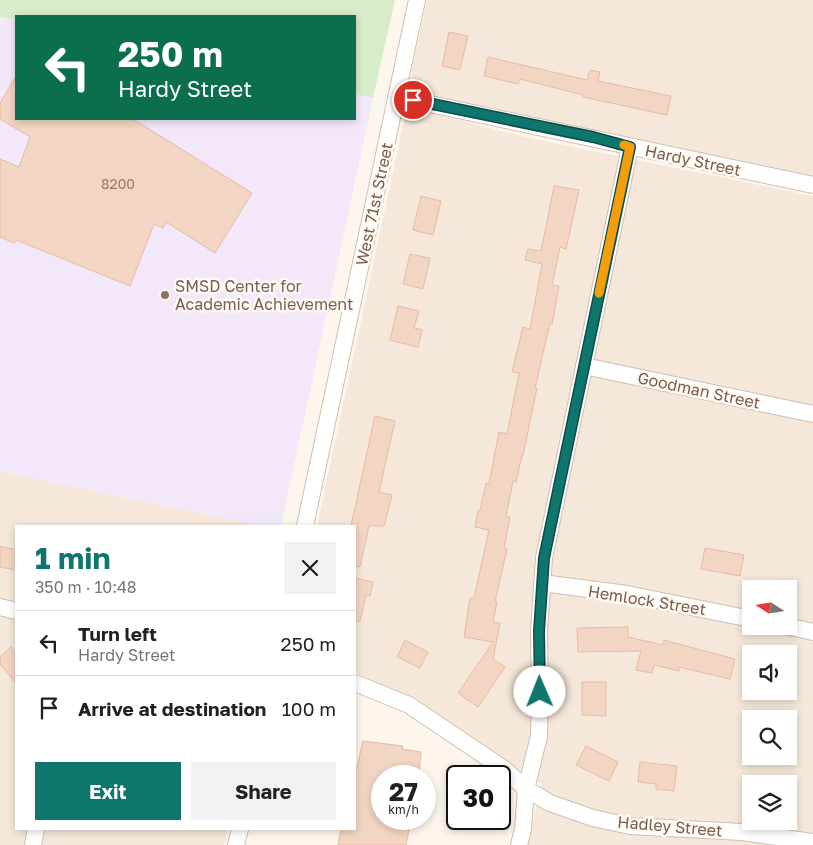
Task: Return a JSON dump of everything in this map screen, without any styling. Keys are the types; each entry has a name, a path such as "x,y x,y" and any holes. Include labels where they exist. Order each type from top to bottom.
{"street":[{"name":"West 71st Street","path":"305,525 417,0"},
{"name":"Hardy Street","path":"397,96 813,185"},
{"path":"519,845 526,789 539,736 539,631 544,558 630,147"},
{"name":"Goodman Street","path":"584,366 813,414"},
{"name":"Hemlock Street","path":"542,583 627,594 742,617"},
{"path":"0,607 15,611"},
{"path":"798,629 813,632"},
{"name":"Hadley Street","path":"356,683 409,705 504,769 526,789 550,804 593,818 630,826 742,832 813,842"},
{"path":"33,845 36,830"},
{"path":"236,845 240,830"}],"shaded area":[{"path":"427,0 813,0 813,178 420,94 413,84 411,73"},
{"name":"SMSD Center for Academic Achievement","path":"0,17 15,20 15,120 356,120 356,94 373,98 281,525 256,525 0,471"},
{"path":"411,111 424,111 525,137 813,196 813,845 528,845 541,784 424,707 356,673 356,525 317,525 404,121"},
{"path":"0,471 256,525 15,525 15,830 228,830 224,845 0,845"}],"green space":[{"path":"0,0 395,0 373,98 356,94 356,15 15,15 15,20 0,17"}],"building":[{"path":"449,32 468,36 460,70 442,66"},
{"path":"488,57 587,80 590,70 600,72 598,81 671,96 667,115 583,97 583,95 520,79 518,84 484,76"},
{"name":"SMSD Center for Academic Achievement","path":"15,78 15,120 135,120 252,193 215,253 166,222 163,228 154,224 130,286 16,240 14,243 0,237 0,159 19,167 30,137 0,119 0,103"},
{"path":"554,186 579,190 566,249 560,247 552,285 559,286 552,324 550,323 535,388 537,388 523,455 516,482 513,481 506,516 510,517 504,548 507,549 495,602 497,602 493,622 500,623 493,659 505,667 478,707 458,693 493,642 464,637 470,598 474,598 489,530 475,527 486,483 489,484 499,432 507,434 519,373 512,372 523,327 530,329 542,264 525,260 528,249 541,251"},
{"path":"421,196 441,201 433,235 413,230"},
{"path":"410,254 430,258 423,289 403,284"},
{"path":"398,306 419,311 414,328 422,330 418,347 390,340"},
{"path":"375,416 395,421 379,492 392,495 384,526 369,526 360,567 356,566 356,525 351,525"},
{"path":"0,546 15,550 15,570 0,567"},
{"path":"705,548 744,555 740,576 701,569"},
{"path":"356,578 373,582 370,596 366,595 360,621 356,621"},
{"path":"628,627 628,637 663,645 664,640 735,659 730,679 679,667 679,671 654,665 652,673 636,670 641,651 578,652 577,628"},
{"path":"405,640 428,652 420,668 397,657"},
{"path":"11,647 15,652 15,682 0,664 0,657"},
{"path":"582,682 606,682 606,716 582,715"},
{"path":"363,741 403,746 402,749 421,752 420,765 371,765 371,830 409,830 406,845 338,845 341,830 356,830 356,767"},
{"path":"586,746 618,762 609,781 576,765"},
{"path":"640,762 677,766 674,791 656,789 656,784 638,782"}],"slow traffic":[{"path":"599,293 630,147 624,145"}],"place":[{"name":"SMSD Center for Academic Achievement","path":"165,295"}],"route":[{"path":"413,100 593,137 630,147 544,558 540,597 540,692"}]}
